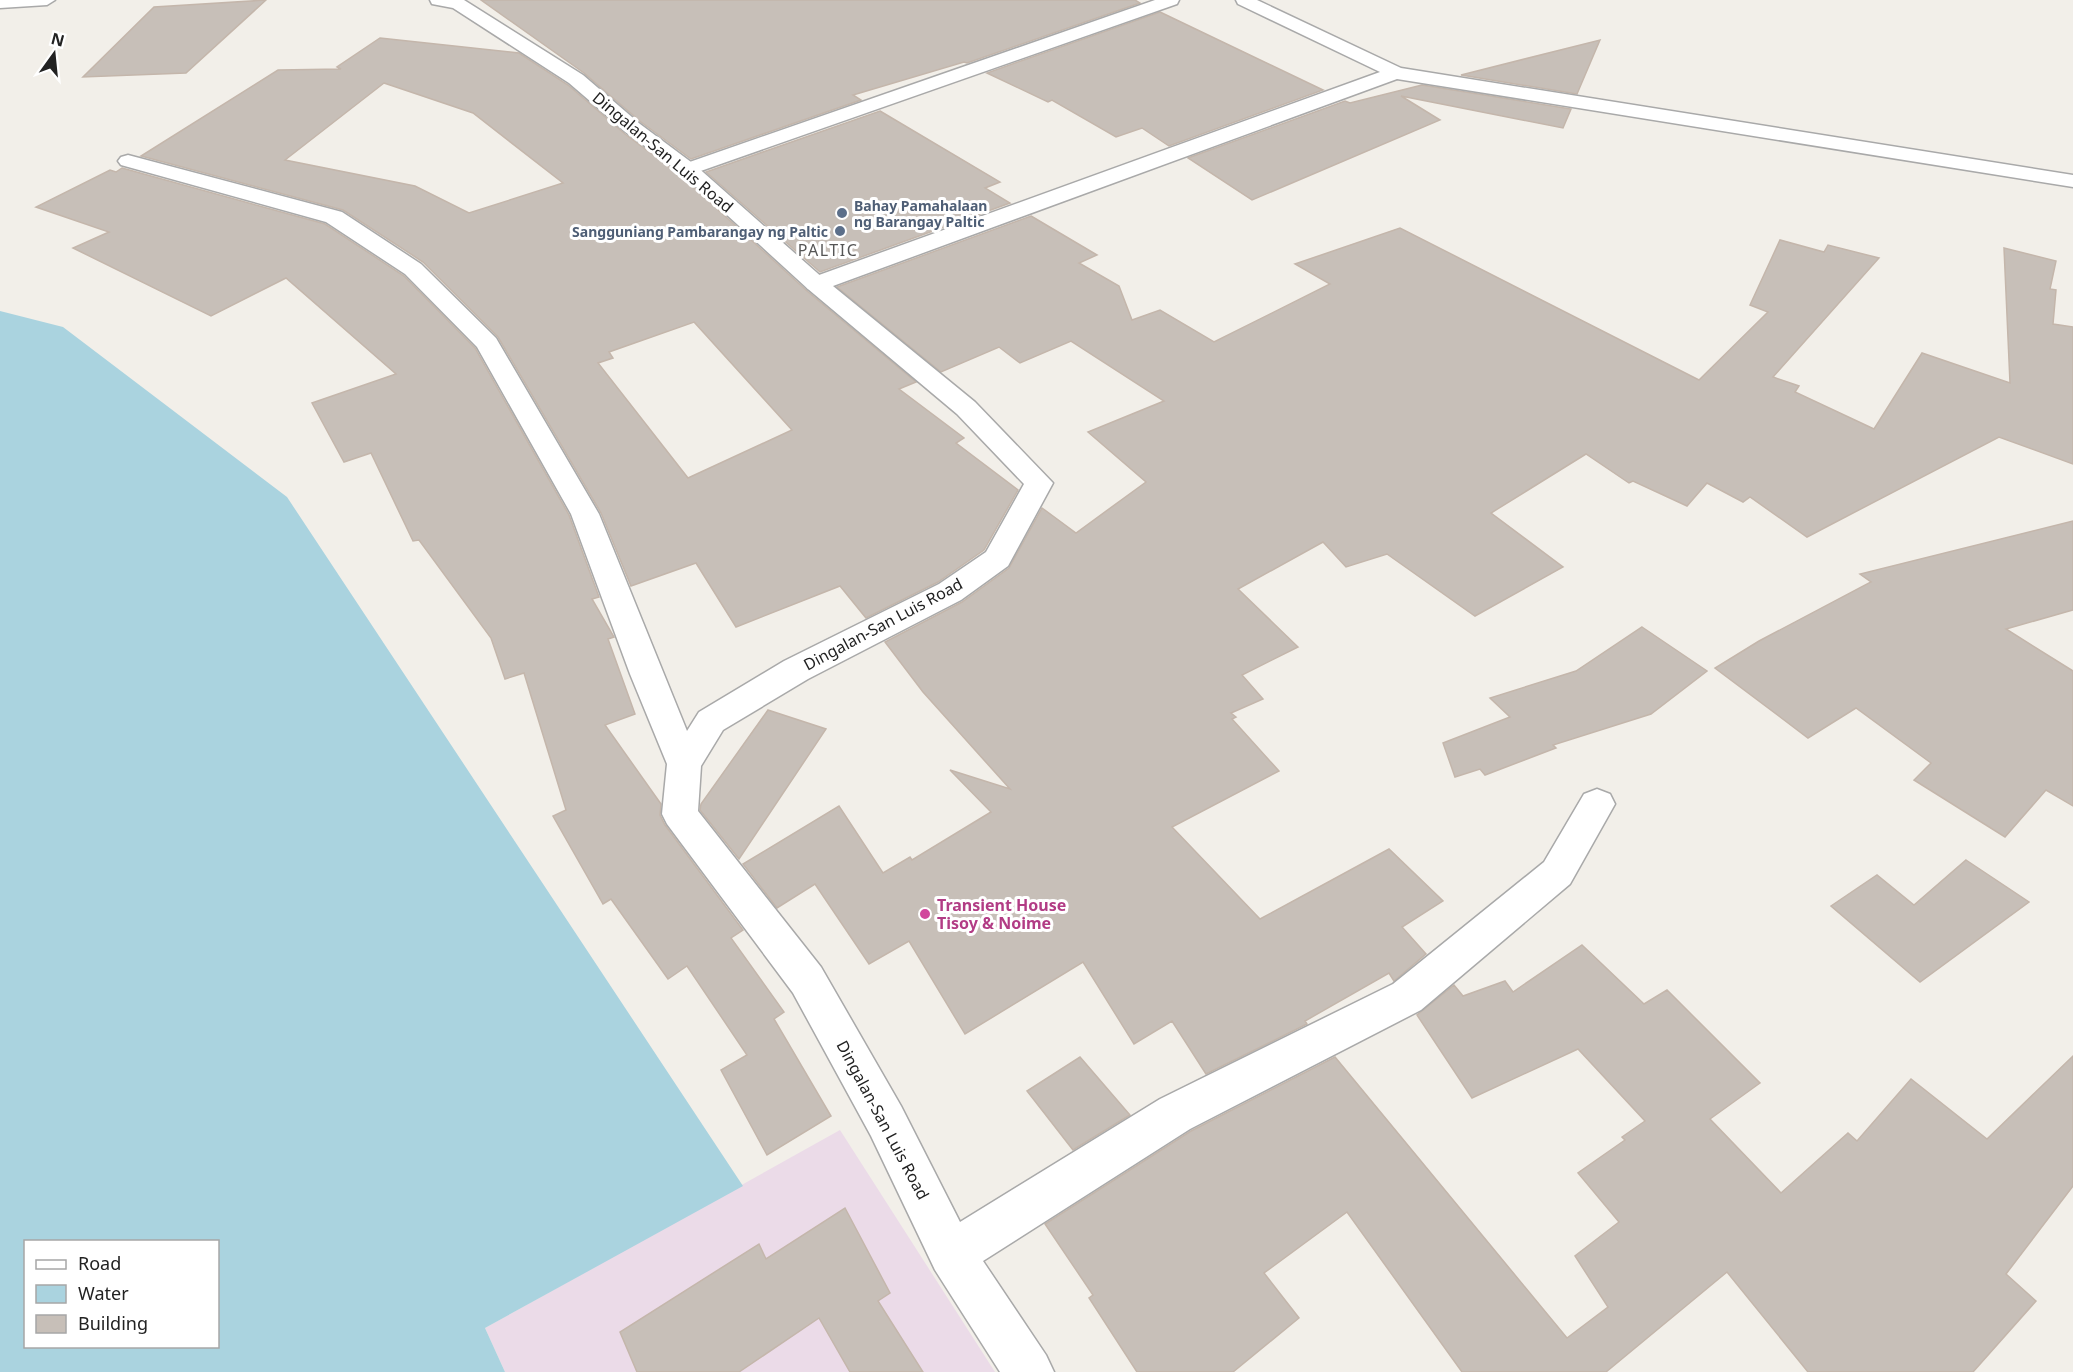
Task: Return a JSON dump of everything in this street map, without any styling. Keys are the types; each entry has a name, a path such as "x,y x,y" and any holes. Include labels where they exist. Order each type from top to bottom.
{"street":[{"path":"0,3 47,0"},
{"name":"Dingalan-San Luis Road","path":"438,0 458,4 576,79 688,169 816,284 966,408 1039,483 997,559 950,592 796,670 711,721 684,764 680,814 807,980 886,1121 951,1254 1029,1372"},
{"path":"688,169 1171,0"},
{"path":"1244,0 1396,73 2073,181"},
{"path":"816,284 1396,73"},
{"path":"128,161 334,218 413,269 487,343 585,514 646,674 684,764"},
{"path":"951,1254 1175,1114 1407,997 1557,873 1597,804"}],"shaded area":[{"path":"840,1130 995,1372 505,1372 485,1328"}],"water":[{"path":"0,311 63,327 287,497 743,1186 485,1328 505,1372 0,1372"}],"building":[{"path":"266,0 186,73 83,77 154,7"},
{"path":"481,0 1135,0 1140,3 967,63 853,95 861,100 691,159 641,122 584,73"},
{"path":"1160,12 1323,90 1169,146 1142,128 1116,137 1052,100 1048,102 987,73"},
{"path":"380,38 519,53 568,85 625,134 680,175 807,291 916,382 899,389 964,438 956,443 1018,490 984,550 938,582 866,618 840,586 736,627 696,563 631,586 601,513 498,337 423,262 343,210 141,156 278,70 341,69 337,67","holes":["384,83 473,113 563,183 469,213 415,186 285,160","694,322 792,430 688,478 598,363 613,358 609,352"]},
{"path":"1600,40 1577,94 1461,75"},
{"path":"1422,85 1571,109 1563,128 1401,96 1440,120 1252,200 1188,158 1345,101 1350,103"},
{"path":"880,111 1000,182 985,188 1010,203 820,272 706,172"},
{"path":"122,168 325,224 404,276 475,348 569,515 599,597 592,599 614,637 608,639 635,714 605,725 661,804 660,815 665,825 743,930 731,938 784,1012 774,1019 831,1116 767,1155 721,1070 747,1055 687,966 668,979 611,899 603,904 553,816 566,810 524,673 505,679 491,638 419,540 413,541 371,453 344,462 312,403 396,374 286,278 211,316 73,248 109,232 36,207 110,170 116,172"},
{"path":"1031,216 1097,255 1079,263 1119,286 1132,320 1160,310 1214,342 1330,284 1295,264 1400,228 1699,380 1768,312 1750,305 1780,240 1824,252 1828,245 1879,258 1773,377 1799,386 1795,392 1874,429 1922,353 2010,383 2004,248 2056,261 2050,289 2056,290 2053,324 2073,327 2073,464 1999,437 1807,537 1750,497 1743,502 1707,483 1687,506 1633,481 1629,483 1586,454 1491,513 1563,567 1475,616 1387,554 1346,567 1323,542 1238,589 1298,647 1242,675 1263,699 1231,713 1236,717 1232,719 1279,771 1172,827 1260,919 1389,849 1443,901 1402,927 1426,954 1394,981 1389,973 1305,1021 1307,1024 1206,1074 1172,1021 1134,1044 1083,962 965,1034 909,941 869,964 815,884 777,908 743,864 839,806 883,873 910,857 912,860 991,812 950,770 1010,789 923,692 885,642 962,602 1009,568 1042,508 1076,533 1146,482 1088,432 1164,401 1071,341 1020,363 999,347 941,372 837,287"},
{"path":"2073,521 2073,610 2006,629 2073,671 2073,806 2046,790 2005,837 1914,780 1931,763 1856,708 1808,738 1715,668 1759,641 1871,582 1860,574"},
{"path":"1642,627 1707,671 1651,714 1553,745 1556,748 1485,775 1480,769 1455,777 1443,743 1510,717 1490,698 1576,671"},
{"path":"768,710 826,729 739,859 700,810 701,804"},
{"path":"1966,860 2029,902 1920,982 1831,906 1877,875 1914,905"},
{"path":"1582,945 1644,1004 1667,990 1760,1083 1710,1119 1781,1193 1848,1133 1857,1141 1911,1079 1987,1139 2073,1056 2073,1186 2006,1274 2036,1301 1973,1372 1808,1372 1727,1272 1606,1372 1462,1372 1347,1212 1264,1273 1299,1318 1233,1372 1137,1372 1089,1298 1093,1295 1045,1224 1191,1131 1335,1057 1567,1338 1608,1307 1575,1256 1619,1222 1578,1173 1625,1140 1622,1137 1645,1121 1578,1049 1472,1098 1417,1015 1454,985 1463,996 1505,981 1513,992"},
{"path":"1080,1057 1130,1115 1073,1150 1027,1091"},
{"path":"845,1208 890,1293 878,1301 923,1372 850,1372 819,1318 739,1372 637,1372 620,1332 759,1244 766,1259"}],"place":[{"name":"Bahay Pamahalaan ng Barangay Paltic","path":"842,213"},
{"name":"Sangguniang Pambarangay ng Paltic","path":"840,231"},
{"name":"Transient House Tisoy & Noime","path":"925,914"}],"district":[{"name":"PALTIC","path":"828,250"}]}
